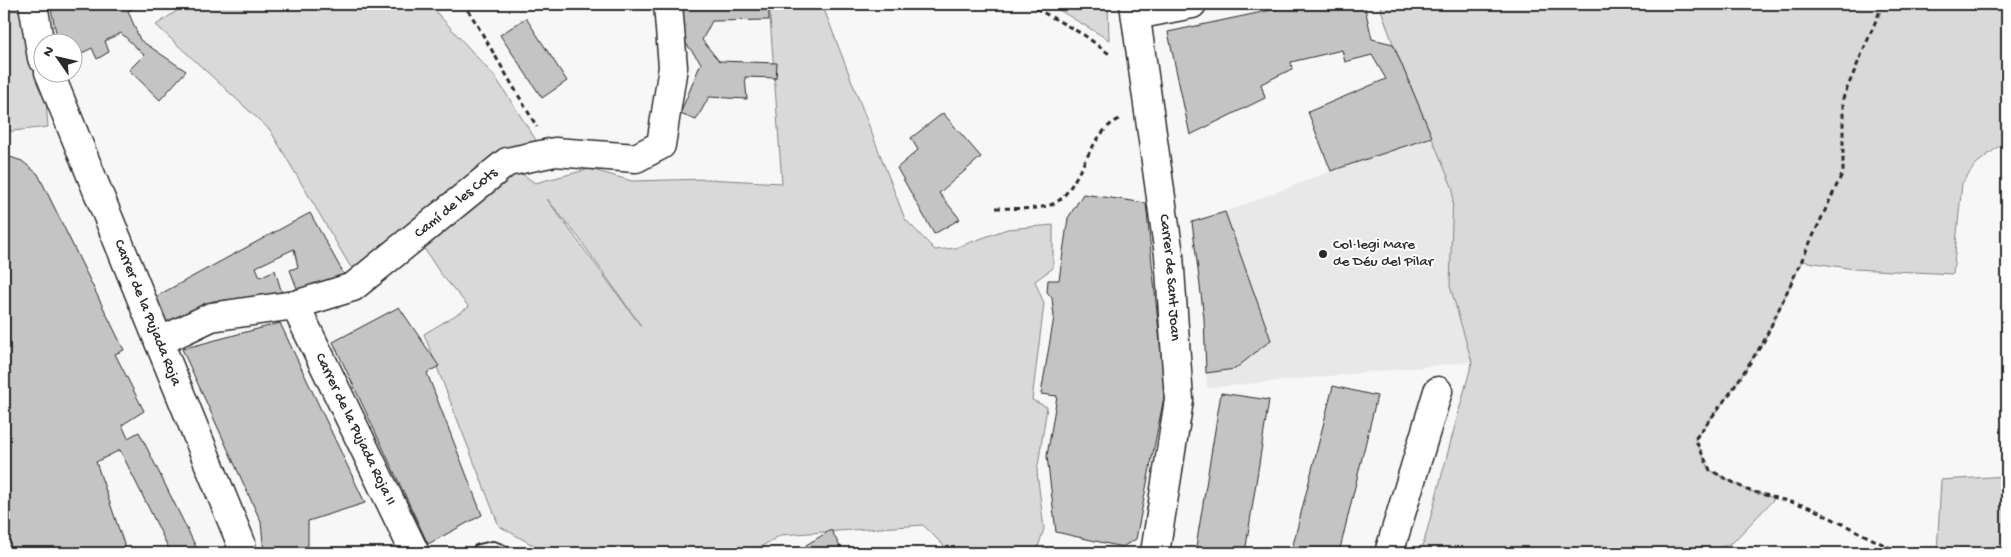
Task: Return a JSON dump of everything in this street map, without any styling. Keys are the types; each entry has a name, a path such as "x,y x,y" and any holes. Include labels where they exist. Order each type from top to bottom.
{"street":[{"path":"33,4 38,32"},
{"name":"Camí de les Cots","path":"159,342 211,316 295,305 353,287 507,162 555,152 636,158 661,146 673,67 668,4"},
{"path":"1135,10 1192,4"},
{"name":"Carrer de Sant Joan","path":"1135,10 1169,256 1179,400 1155,553"},
{"name":"Carrer de la Pujada Roja","path":"52,82 241,543 241,553"},
{"name":"Carrer de la Pujada Roja II","path":"295,305 414,553"},
{"path":"1389,553 1438,391"}],"lane":[{"path":"480,553 492,550 501,553"}],"path":[{"path":"461,4 470,13 524,102 542,137 545,154"},
{"path":"1028,4 1084,35 1145,80"},
{"path":"1883,4 1843,98 1843,172 1764,341 1731,392 1695,440 1710,470 1747,490 1809,507 1900,553"},
{"path":"996,208 1036,208 1055,204 1068,189 1098,137 1116,120 1134,114 1149,113"}],"shaded area":[{"path":"4,4 33,4 37,32 32,32 32,82 45,82 48,127 4,132"},
{"path":"187,4 429,4 496,78 545,154 507,163 535,183 590,169 632,181 707,179 782,183 769,4 822,4 905,219 935,250 955,248 1007,229 1053,225 1053,268 1035,281 1044,304 1032,400 1047,407 1037,472 1044,529 1036,553 966,553 947,549 923,525 781,535 750,553 547,553 499,526 424,334 469,307 440,273 416,236 366,277 350,266 270,130 156,25","holes":["547,199 579,238 641,326"]},
{"path":"1049,4 1108,4 1109,40"},
{"path":"1379,4 2007,4 2007,140 1976,164 1962,183 1953,274 1854,269 1802,261 1764,341 1731,392 1695,439 1710,470 1747,490 1775,498 1733,542 1707,553 1421,553 1472,362 1450,286 1453,189 1393,44"},
{"name":"Col·legi Mare de Déu del Pilar","path":"1432,137 1453,189 1450,286 1472,362 1207,388 1204,318 1192,222 1225,212 1331,171"},
{"path":"2007,476 2007,553 1937,553 1941,480"}],"building":[{"path":"50,4 142,4 128,11 140,40 186,71 160,100 129,70 144,55 121,33 105,41 109,52 97,59 92,48 82,53 82,32 56,32"},
{"path":"682,4 769,4 769,20 712,21 702,40 719,61 777,63 776,78 745,77 747,99 709,97 696,120 680,114 701,63 681,37"},
{"path":"1300,4 1364,4 1372,39 1393,44 1432,137 1331,171 1308,112 1386,79 1372,55 1345,62 1342,50 1291,62 1292,69 1261,84 1265,98 1190,135 1168,32"},
{"path":"526,18 567,81 542,98 500,35"},
{"path":"943,113 981,157 939,193 960,219 934,234 897,168 918,150 911,138"},
{"path":"4,155 22,161 38,174 124,350 115,354 144,411 122,425 128,438 139,432 199,553 171,553 120,450 96,462 127,553 4,553"},
{"path":"1083,194 1146,203 1165,392 1136,539 1122,547 1056,532 1047,456 1057,396 1041,394 1054,317 1052,298 1047,292 1048,280 1059,280 1068,218"},
{"path":"1225,212 1271,340 1235,369 1206,373 1204,318 1192,222"},
{"path":"310,213 346,278 298,291 290,270 298,267 294,249 256,267 260,277 275,270 283,297 213,301 167,326 153,298"},
{"path":"399,307 439,366 427,373 482,515 428,544 333,342"},
{"path":"280,323 365,503 308,521 308,546 264,553 261,522 182,349"},
{"path":"1333,386 1377,396 1339,553 1291,553"},
{"path":"1221,393 1269,400 1245,553 1195,553"},
{"path":"831,530 842,550 838,553 807,553 810,552 806,545"}],"place":[{"name":"Col·legi Mare de Déu del Pilar","path":"1323,254"}]}
